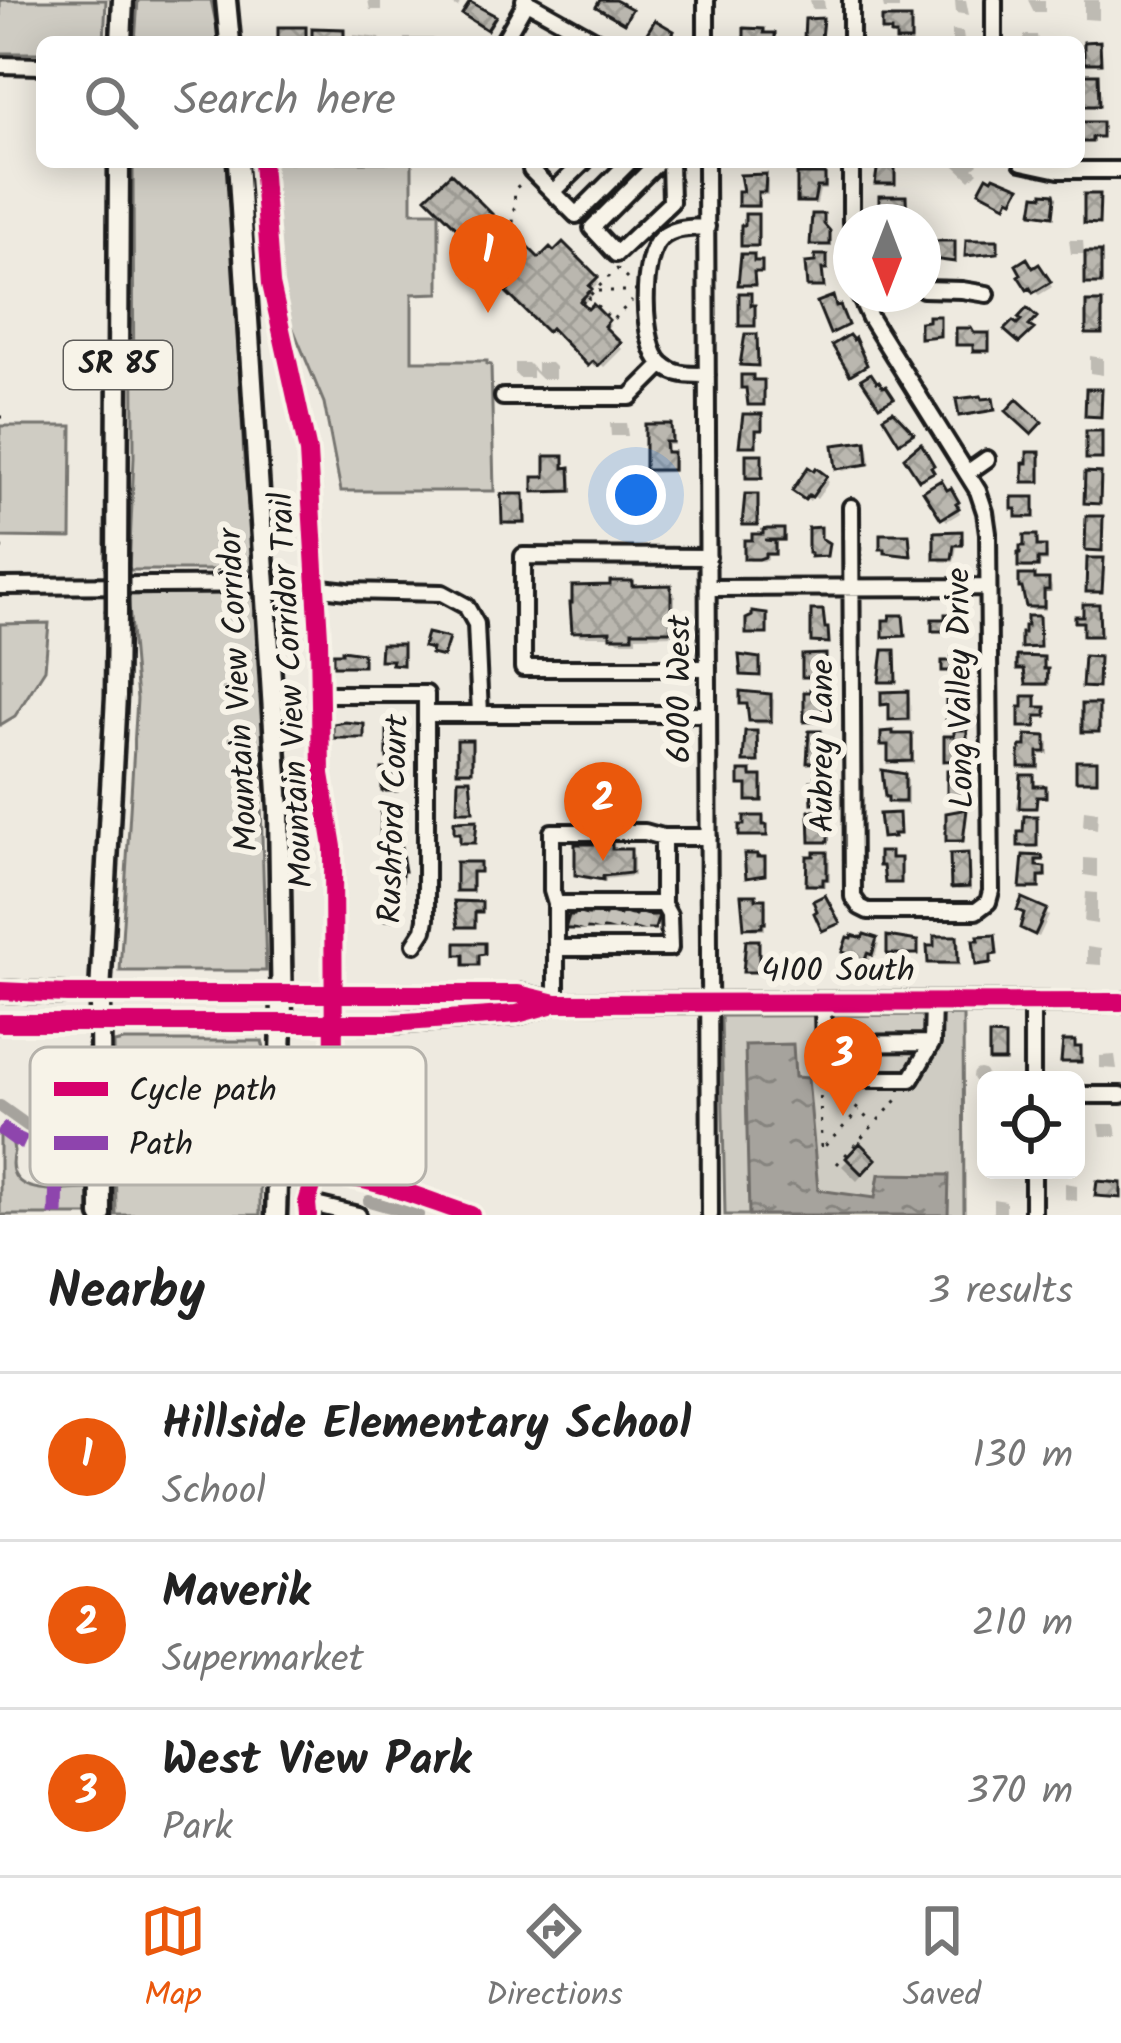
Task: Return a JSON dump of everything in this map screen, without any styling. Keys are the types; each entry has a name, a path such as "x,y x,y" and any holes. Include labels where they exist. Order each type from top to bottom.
{"highway":[{"path":"121,36 122,0"},
{"path":"226,0 229,36"},
{"name":"SR 85","path":"100,1047 116,696 119,168"},
{"name":"Mountain View Corridor","path":"238,168 279,808 281,1047"}],"main road":[{"name":"4100 South","path":"0,991 518,994 556,1003 1121,1002"},
{"name":"4100 South","path":"0,1022 392,1023 517,1014 556,1003"}],"street":[{"path":"506,36 526,0 589,36"},
{"path":"706,0 706,36"},
{"path":"850,0 851,36"},
{"path":"994,0 994,36"},
{"path":"0,65 36,66"},
{"path":"533,168 577,215 623,168"},
{"path":"553,192 578,168"},
{"path":"652,168 592,228 616,254 670,202 670,168"},
{"name":"6000 West","path":"706,168 710,1215"},
{"path":"851,168 851,204"},
{"path":"1043,168 1121,170"},
{"path":"706,227 673,231 651,252 648,338 662,365 682,374 707,375"},
{"path":"941,290 987,294"},
{"name":"Long Valley Drive","path":"856,904 872,911 971,911 986,905 991,891 986,512 868,312"},
{"path":"503,397 630,397 662,365"},
{"path":"967,473 987,459"},
{"name":"Aubrey Lane","path":"851,507 852,889 856,904"},
{"path":"708,557 523,556 523,668 708,668"},
{"path":"0,586 289,584 442,593 466,606 476,624 480,714"},
{"path":"708,588 988,587"},
{"name":"Rushford Court","path":"320,694 426,694 426,919 415,944"},
{"path":"426,714 708,714"},
{"path":"556,1003 552,832 709,837"},
{"path":"604,948 617,915 663,837"},
{"path":"556,904 617,915 669,915 670,948 556,948"},
{"path":"604,948 617,915"},
{"path":"604,948 617,915"},
{"path":"823,1002 824,1057 852,1079 911,1079 932,1043 933,1002"},
{"path":"1031,1002 1032,1071"},
{"path":"823,1044 932,1043"},
{"path":"1085,1095 1121,1095"},
{"path":"1033,1179 1033,1215"},
{"path":"308,1203 358,1215"}],"path":[{"path":"496,239 513,224 515,189 527,178"},
{"path":"582,303 594,291 617,269 638,291 594,291"},
{"path":"605,327 638,296"},
{"path":"588,297 613,320"},
{"path":"0,417 11,417"},
{"path":"0,548 11,548"},
{"path":"820,1072 821,1150 860,1111"},
{"path":"847,1099 873,1125"},
{"path":"837,1164 897,1100"}],"shaded area":[{"path":"0,0 106,0 104,36 36,36 36,53 0,53"},
{"path":"138,0 211,0 219,36 135,36"},
{"path":"133,168 228,168 254,570 129,570 134,457"},
{"path":"271,168 412,168 412,212 439,212 439,293 412,294 412,361 487,361 491,365 494,491 341,491 324,403 279,295"},
{"path":"0,426 72,426 71,538 0,537"},
{"path":"256,593 264,715 261,802 266,971 120,971 137,699 128,595"},
{"path":"49,623 45,669 15,716 0,725 0,624"},
{"path":"963,1015 964,1215 725,1215 721,1016"},
{"path":"262,1041 264,1047 114,1047 114,1043"},
{"path":"0,1131 12,1139 16,1178 37,1189 89,1189 89,1215 0,1215"},
{"path":"116,1185 260,1185 260,1215 116,1215"}],"water":[{"path":"793,1044 795,1077 808,1078 818,1190 875,1198 879,1174 949,1175 948,1215 749,1215 745,1045"}],"building":[{"path":"600,0 615,0 632,9 624,23 596,7"},
{"path":"470,2 496,16 487,30 462,14"},
{"path":"823,18 821,36 804,36 805,19"},
{"path":"882,18 911,18 911,36 882,31"},
{"path":"655,20 674,31 671,36 645,36"},
{"path":"278,27 306,27 306,36 278,36"},
{"path":"312,28 344,29 344,36 312,36"},
{"path":"744,28 775,33 775,36 744,36"},
{"path":"1100,41 1101,63 1085,63 1085,42"},
{"path":"1085,74 1098,74 1099,106 1085,106"},
{"path":"1085,122 1102,122 1102,137 1092,137 1092,142 1085,142"},
{"path":"877,168 895,168 895,184 875,184"},
{"path":"451,173 504,226 493,237 500,243 512,231 539,258 563,242 598,277 580,301 588,309 593,304 609,320 604,326 621,343 598,366 593,361 588,366 506,292 511,287 489,265 497,248 489,240 479,250 426,197"},
{"path":"766,174 758,206 738,206 738,191 743,191 740,175"},
{"path":"797,174 825,174 825,187 817,187 814,202 797,202"},
{"path":"987,176 1020,187 1013,200 1009,198 1006,205 979,191"},
{"path":"1054,194 1053,216 1032,213 1035,195"},
{"path":"1084,194 1100,194 1099,224 1084,223"},
{"path":"879,196 906,196 906,204 879,204"},
{"path":"745,214 758,214 758,246 741,246"},
{"path":"812,214 824,214 830,245 810,245"},
{"path":"966,240 998,240 998,253 965,256"},
{"path":"941,241 955,241 955,262 941,260"},
{"path":"1085,252 1101,252 1101,284 1085,284"},
{"path":"741,254 754,254 754,261 762,261 762,272 754,272 755,285 738,285"},
{"path":"815,255 827,255 827,269 822,269 824,287 807,287 805,263 815,262"},
{"path":"1027,258 1033,268 1039,264 1051,282 1033,293 1018,276 1016,265"},
{"path":"739,293 751,293 755,326 739,326"},
{"path":"833,296 833,312 843,312 848,325 830,334 817,302"},
{"path":"1086,302 1102,302 1102,334 1086,334"},
{"path":"1027,308 1037,317 1029,326 1034,329 1019,343 1004,330 1013,321 1017,324"},
{"path":"928,316 940,316 940,336 920,338 920,322 928,321"},
{"path":"956,328 989,333 989,351 956,345"},
{"path":"745,334 757,334 758,366 740,365"},
{"path":"849,335 855,338 867,365 850,375 832,345"},
{"path":"871,373 894,398 879,406 861,379"},
{"path":"741,375 764,380 764,405 748,405"},
{"path":"1086,389 1102,389 1101,417 1085,416"},
{"path":"993,398 995,410 959,416 956,399"},
{"path":"1017,399 1042,422 1031,434 1006,411"},
{"path":"893,411 914,433 899,443 883,417"},
{"path":"743,414 762,414 756,446 739,446"},
{"path":"645,424 671,424 672,442 665,442 666,452 673,452 673,470 645,470"},
{"path":"1086,431 1102,431 1102,459 1086,459"},
{"path":"866,441 868,464 836,469 833,445"},
{"path":"921,443 934,472 919,480 904,457"},
{"path":"1027,452 1040,452 1040,482 1023,482"},
{"path":"746,454 762,454 762,478 746,478"},
{"path":"545,456 564,456 564,468 570,467 571,491 533,492 533,477 545,477"},
{"path":"808,467 827,476 805,500 792,491"},
{"path":"1085,472 1101,473 1100,504 1084,503"},
{"path":"941,480 947,490 951,488 959,508 941,519 923,491"},
{"path":"501,494 524,494 525,523 502,523"},
{"path":"745,494 758,494 758,525 742,525"},
{"path":"1012,497 1034,497 1034,517 1016,517"},
{"path":"1086,516 1103,516 1102,551 1085,550"},
{"path":"821,527 821,538 829,543 827,556 811,557 808,528"},
{"path":"784,529 784,540 765,540 775,541 775,554 744,559 744,540 752,540 752,534"},
{"path":"962,531 962,545 954,545 952,559 934,559 934,532"},
{"path":"880,534 909,534 911,556 885,553 880,549"},
{"path":"1024,535 1037,535 1037,546 1046,546 1046,559 1038,559 1038,567 1018,567"},
{"path":"1087,558 1104,558 1102,592 1086,592"},
{"path":"1019,575 1049,579 1044,607 1026,607"},
{"path":"610,581 671,585 671,631 632,631 632,637 610,637 610,631 572,632 572,586 610,585"},
{"path":"1083,604 1099,604 1100,636 1083,636 1083,622 1075,622 1075,616 1083,616"},
{"path":"811,610 823,610 829,643 811,642"},
{"path":"752,612 767,614 767,634 746,634 746,619"},
{"path":"945,614 963,614 964,631 932,631 932,619 945,619"},
{"path":"903,615 905,636 883,637 883,620"},
{"path":"1027,616 1039,616 1040,647 1021,648"},
{"path":"427,633 449,638 443,657 423,647"},
{"path":"381,644 403,644 403,665 380,660"},
{"path":"883,650 895,650 896,682 879,682"},
{"path":"952,650 967,650 969,682 953,682 952,671 942,671 942,661 952,661"},
{"path":"333,653 363,653 363,666 333,666"},
{"path":"826,654 826,671 820,671 820,677 802,677 802,655"},
{"path":"739,655 760,658 760,676 741,675"},
{"path":"1017,656 1044,657 1047,684 1026,684 1024,669 1017,669"},
{"path":"1084,656 1099,657 1098,688 1082,687"},
{"path":"825,689 821,721 804,722 804,692"},
{"path":"946,690 959,690 965,722 946,721"},
{"path":"740,691 771,694 771,721 749,721 747,704 740,704"},
{"path":"908,691 908,719 889,720 889,704 881,705 881,692"},
{"path":"1023,696 1036,696 1036,707 1046,707 1046,716 1036,716 1036,727 1019,727"},
{"path":"1082,704 1099,704 1099,732 1082,732"},
{"path":"333,724 364,724 364,738 333,738"},
{"path":"387,726 402,726 402,758 387,758"},
{"path":"954,730 967,730 967,743 961,743 961,760 944,761 944,736 954,736"},
{"path":"745,731 757,731 758,762 743,762"},
{"path":"809,731 821,731 826,762 807,763"},
{"path":"881,732 912,734 912,761 888,762 888,745 881,745"},
{"path":"1026,735 1046,736 1046,752 1038,752 1038,767 1019,767"},
{"path":"457,740 472,740 472,771 457,771"},
{"path":"1076,761 1097,761 1097,781 1076,781"},
{"path":"382,769 402,769 397,791 382,791"},
{"path":"827,769 829,801 812,803 815,770"},
{"path":"882,770 905,774 905,802 888,802"},
{"path":"947,770 960,770 967,802 947,801"},
{"path":"739,771 762,776 762,801 747,801 747,785 739,785"},
{"path":"1021,775 1034,775 1034,786 1046,786 1046,797 1037,797 1036,808 1019,808"},
{"path":"458,779 470,779 473,811 457,811"},
{"path":"381,808 396,808 398,840 380,840"},
{"path":"967,809 963,841 946,841 946,813"},
{"path":"809,811 821,811 828,842 810,842"},
{"path":"899,813 900,834 882,838 879,814"},
{"path":"744,816 763,816 767,836 739,836"},
{"path":"1024,816 1037,816 1037,846 1018,846"},
{"path":"477,820 475,843 460,843 454,821"},
{"path":"575,844 631,849 631,873 603,876 603,880 575,875"},
{"path":"388,848 401,848 402,880 388,880"},
{"path":"827,852 823,885 806,885 807,856"},
{"path":"879,852 901,858 901,883 885,883"},
{"path":"968,853 969,887 951,888 950,854"},
{"path":"744,854 765,857 765,875 746,878"},
{"path":"1023,855 1042,856 1043,860 1036,860 1036,866 1045,867 1039,888 1020,888"},
{"path":"456,862 480,862 480,872 472,872 472,891 456,891"},
{"path":"387,889 398,889 400,920 385,920"},
{"path":"741,895 765,899 762,927 744,928"},
{"path":"825,895 840,923 822,931 813,901"},
{"path":"1022,898 1047,909 1035,935 1020,928 1024,913 1017,910"},
{"path":"454,901 482,902 482,912 475,912 475,927 458,927"},
{"path":"569,915 659,915 655,929 565,929"},
{"path":"995,935 997,954 991,955 991,963 976,965 973,940"},
{"path":"887,936 918,941 918,954 887,954"},
{"path":"934,936 957,936 958,963 928,963 927,946 934,946"},
{"path":"847,937 877,938 864,965 844,959"},
{"path":"746,940 759,940 759,972 743,972"},
{"path":"456,943 485,943 479,965 464,965 464,955 456,955"},
{"path":"989,1035 1005,1036 1005,1061 989,1061"},
{"path":"1063,1041 1075,1041 1075,1047 1081,1047 1081,1062 1061,1062"},
{"path":"860,1143 876,1159 862,1174 846,1158"},
{"path":"1097,1181 1121,1183 1121,1198 1095,1196"}],"waterway":[{"path":"0,1106 30,1127"},
{"path":"369,1201 418,1215"}],"tunnel":[{"path":"579,929 583,915"},
{"path":"594,929 598,915"},
{"path":"610,929 614,915"},
{"path":"624,929 629,915"},
{"path":"640,929 644,915"}],"marked path":[{"path":"0,1127 30,1145"},
{"path":"56,1215 57,1185"}],"cycle path":[{"name":"Mountain View Corridor Trail","path":"262,168 271,284 308,452 321,774 333,847 334,1047"},
{"path":"0,991 518,994 556,1003 1121,1002"},
{"path":"0,1023 392,1023 517,1014 550,1005"},
{"name":"Mountain View Corridor Trail","path":"308,1215 312,1185"},
{"path":"382,1185 471,1215"}],"place":[{"name":"Hillside Elementary School","path":"488,313"},
{"name":"Maverik","path":"603,861"},
{"name":"West View Park","path":"843,1116"}]}
